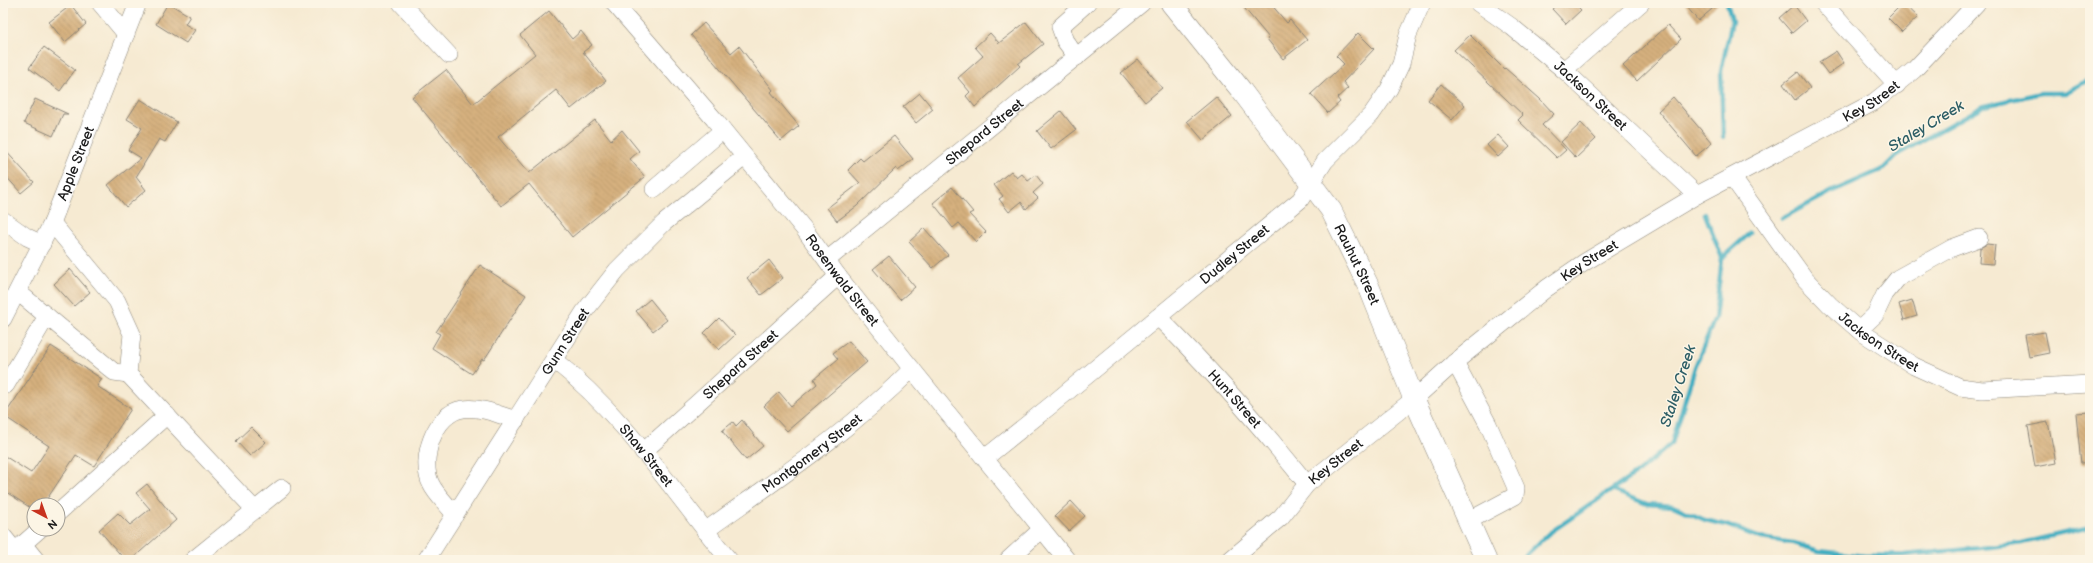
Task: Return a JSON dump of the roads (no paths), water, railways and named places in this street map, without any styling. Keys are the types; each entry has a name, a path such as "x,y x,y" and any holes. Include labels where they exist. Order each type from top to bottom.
{"main road":[{"name":"Rauhut Street","path":"1171,3 1312,183 1331,210 1358,263 1414,399 1470,520 1486,560"}],"street":[{"path":"100,3 126,34"},
{"name":"Apple Street","path":"3,319 52,223 138,3"},
{"path":"401,3 449,55"},
{"name":"Rosenwald Street","path":"614,3 723,130 912,369 1067,560"},
{"path":"1077,57 1065,41 1060,27 1087,3"},
{"name":"Shepard Street","path":"827,260 1142,3"},
{"name":"Dudley Street","path":"985,458 1300,200 1312,183 1324,161 1371,115 1389,90 1401,64 1408,35 1422,3"},
{"name":"Jackson Street","path":"1478,3 1512,27 1564,70 1697,195"},
{"path":"1564,70 1641,3"},
{"path":"1823,3 1897,85"},
{"name":"Key Street","path":"1230,560 1281,517 1307,484 1414,399 1455,362 1546,288 1585,262 1697,195 1874,102 1914,70 1977,3"},
{"path":"654,189 723,130"},
{"name":"Gunn Street","path":"426,560 584,312 632,254 664,224 744,157"},
{"name":"Jackson Street","path":"1732,177 1805,279 1830,305 1859,330 1914,366 1960,386 1982,390 2090,384"},
{"path":"3,220 27,237 42,244"},
{"path":"52,223 117,301 132,334 128,374"},
{"path":"1859,330 1875,315 1885,294 1898,278 1952,248 1979,238"},
{"name":"Shepard Street","path":"643,452 838,276"},
{"path":"18,292 114,372 128,374 255,510"},
{"path":"3,384 6,385 48,316"},
{"name":"Hunt Street","path":"1158,317 1198,356 1245,408 1307,484"},
{"name":"Shaw Street","path":"554,360 592,392 643,452 729,560"},
{"path":"1455,362 1488,424 1516,488 1515,496 1470,520"},
{"name":"Montgomery Street","path":"705,531 812,454 881,399 912,369"},
{"path":"455,515 431,485 428,474 429,453 440,422 454,411 463,409 475,409 516,420"},
{"path":"66,506 167,415"},
{"path":"193,560 282,488"},
{"path":"1008,560 1042,529"},
{"path":"3,536 15,552 36,560"},
{"path":"15,552 31,537"}],"waterway":[{"path":"1723,137 1721,71 1732,21 1727,3"},
{"name":"Staley Creek","path":"1782,218 1833,191 1883,169 1898,154 1984,106 2041,93 2065,93 2090,79"},
{"path":"1705,214 1722,258"},
{"name":"Staley Creek","path":"1521,560 1548,534 1638,472 1672,443 1695,367 1715,318 1722,258 1750,233"},
{"path":"1612,490 1647,504 1673,506 1705,520 1726,525 1761,538 1793,543 1819,551 1866,556 1904,555 2022,543 2090,527"}]}
